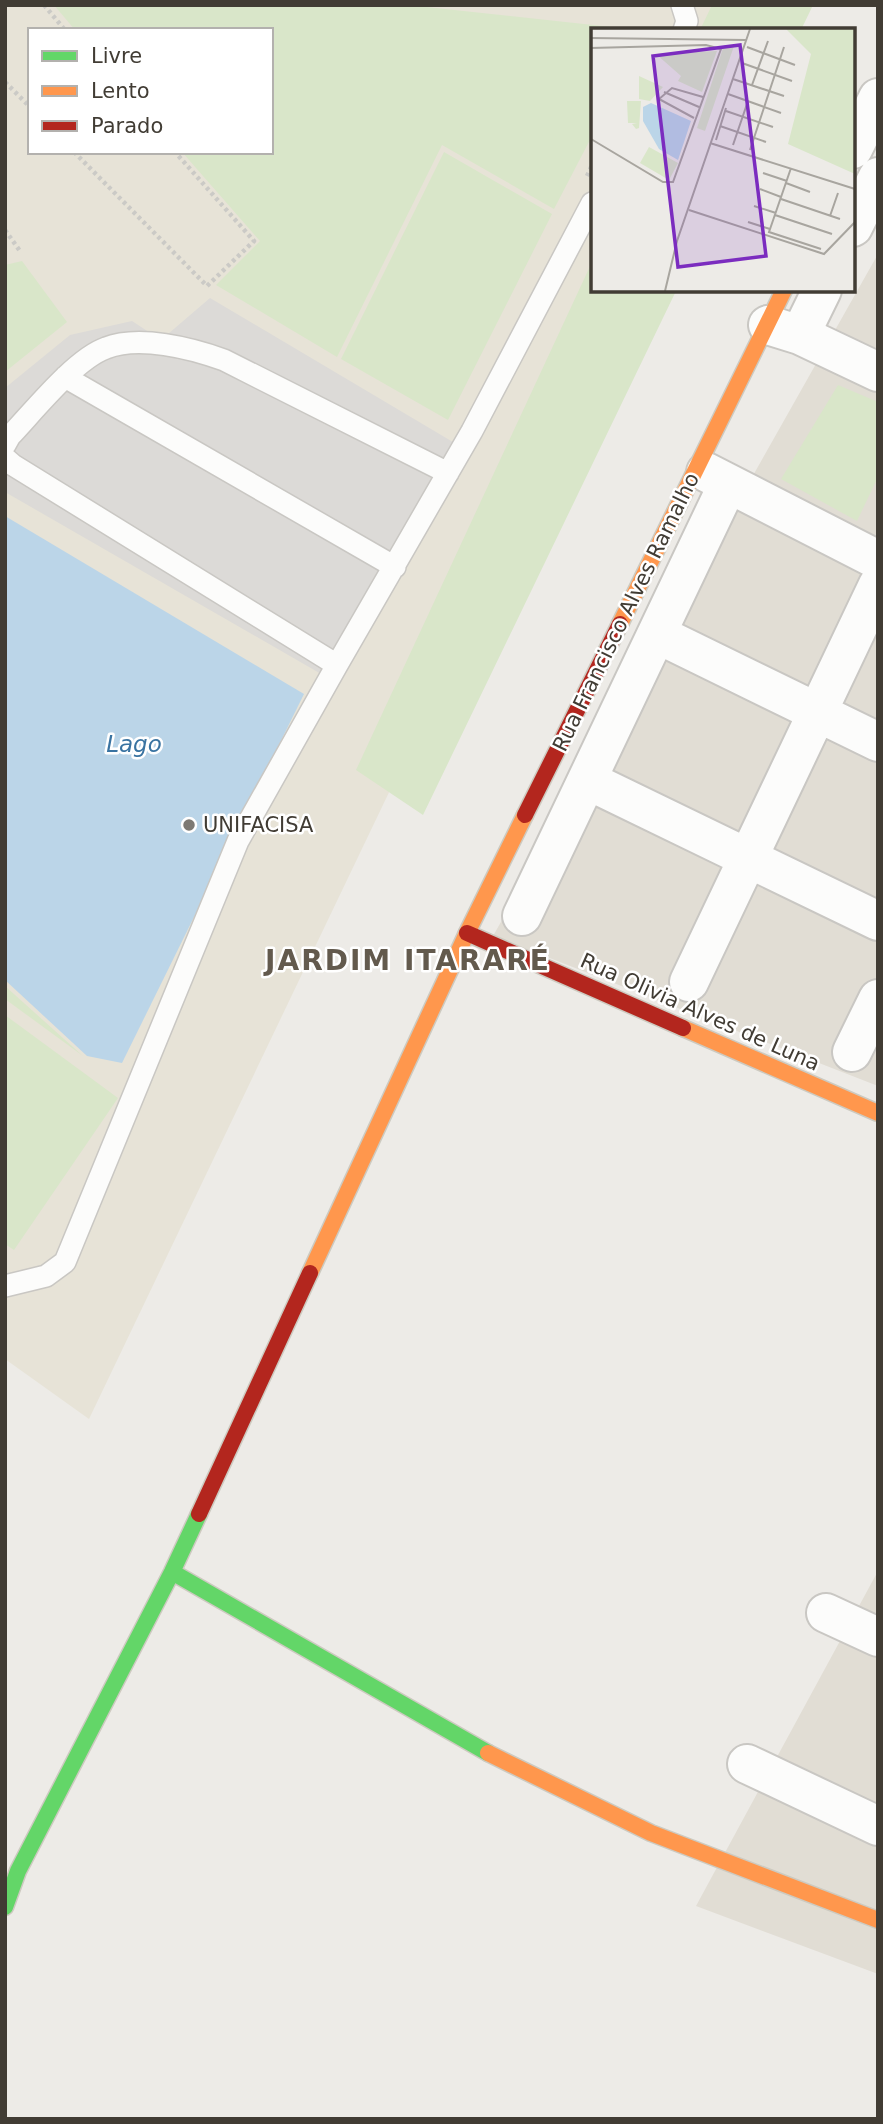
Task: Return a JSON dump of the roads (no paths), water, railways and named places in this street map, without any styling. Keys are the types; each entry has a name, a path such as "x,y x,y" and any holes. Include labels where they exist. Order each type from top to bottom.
{"street":[{"path":"855,145 878,99"},
{"path":"855,223 878,178"},
{"name":"Rua Francisco Alves Ramalho","path":"5,1907 18,1871 172,1572 467,933 713,476 784,330 784,292"},
{"path":"820,292 784,330 878,372"},
{"path":"522,916 657,634 713,476 878,560"},
{"path":"689,982 878,585"},
{"path":"657,634 878,742"},
{"path":"587,780 878,921"},
{"name":"Rua Olivia Alves de Luna","path":"467,933 878,1113"},
{"path":"852,1052 878,999"},
{"path":"172,1572 504,1760 651,1833 878,1920"},
{"path":"826,1613 878,1637"},
{"path":"747,1764 878,1826"}],"lane":[{"path":"682,5 687,21 685,28"},
{"path":"5,1286 46,1276 65,1262 239,841 448,472 591,207"},
{"path":"5,445 9,436 65,377 96,353 115,346 152,344 201,351 223,359 448,472"},
{"path":"65,377 394,567"},
{"path":"5,458 337,665"}],"water":[{"name":"Lago","path":"5,516 304,694 122,1063 87,1056 5,980"}],"place":[{"name":"UNIFACISA","path":"189,825"}],"district":[{"name":"JARDIM ITARARÉ","path":"408,960"}]}
